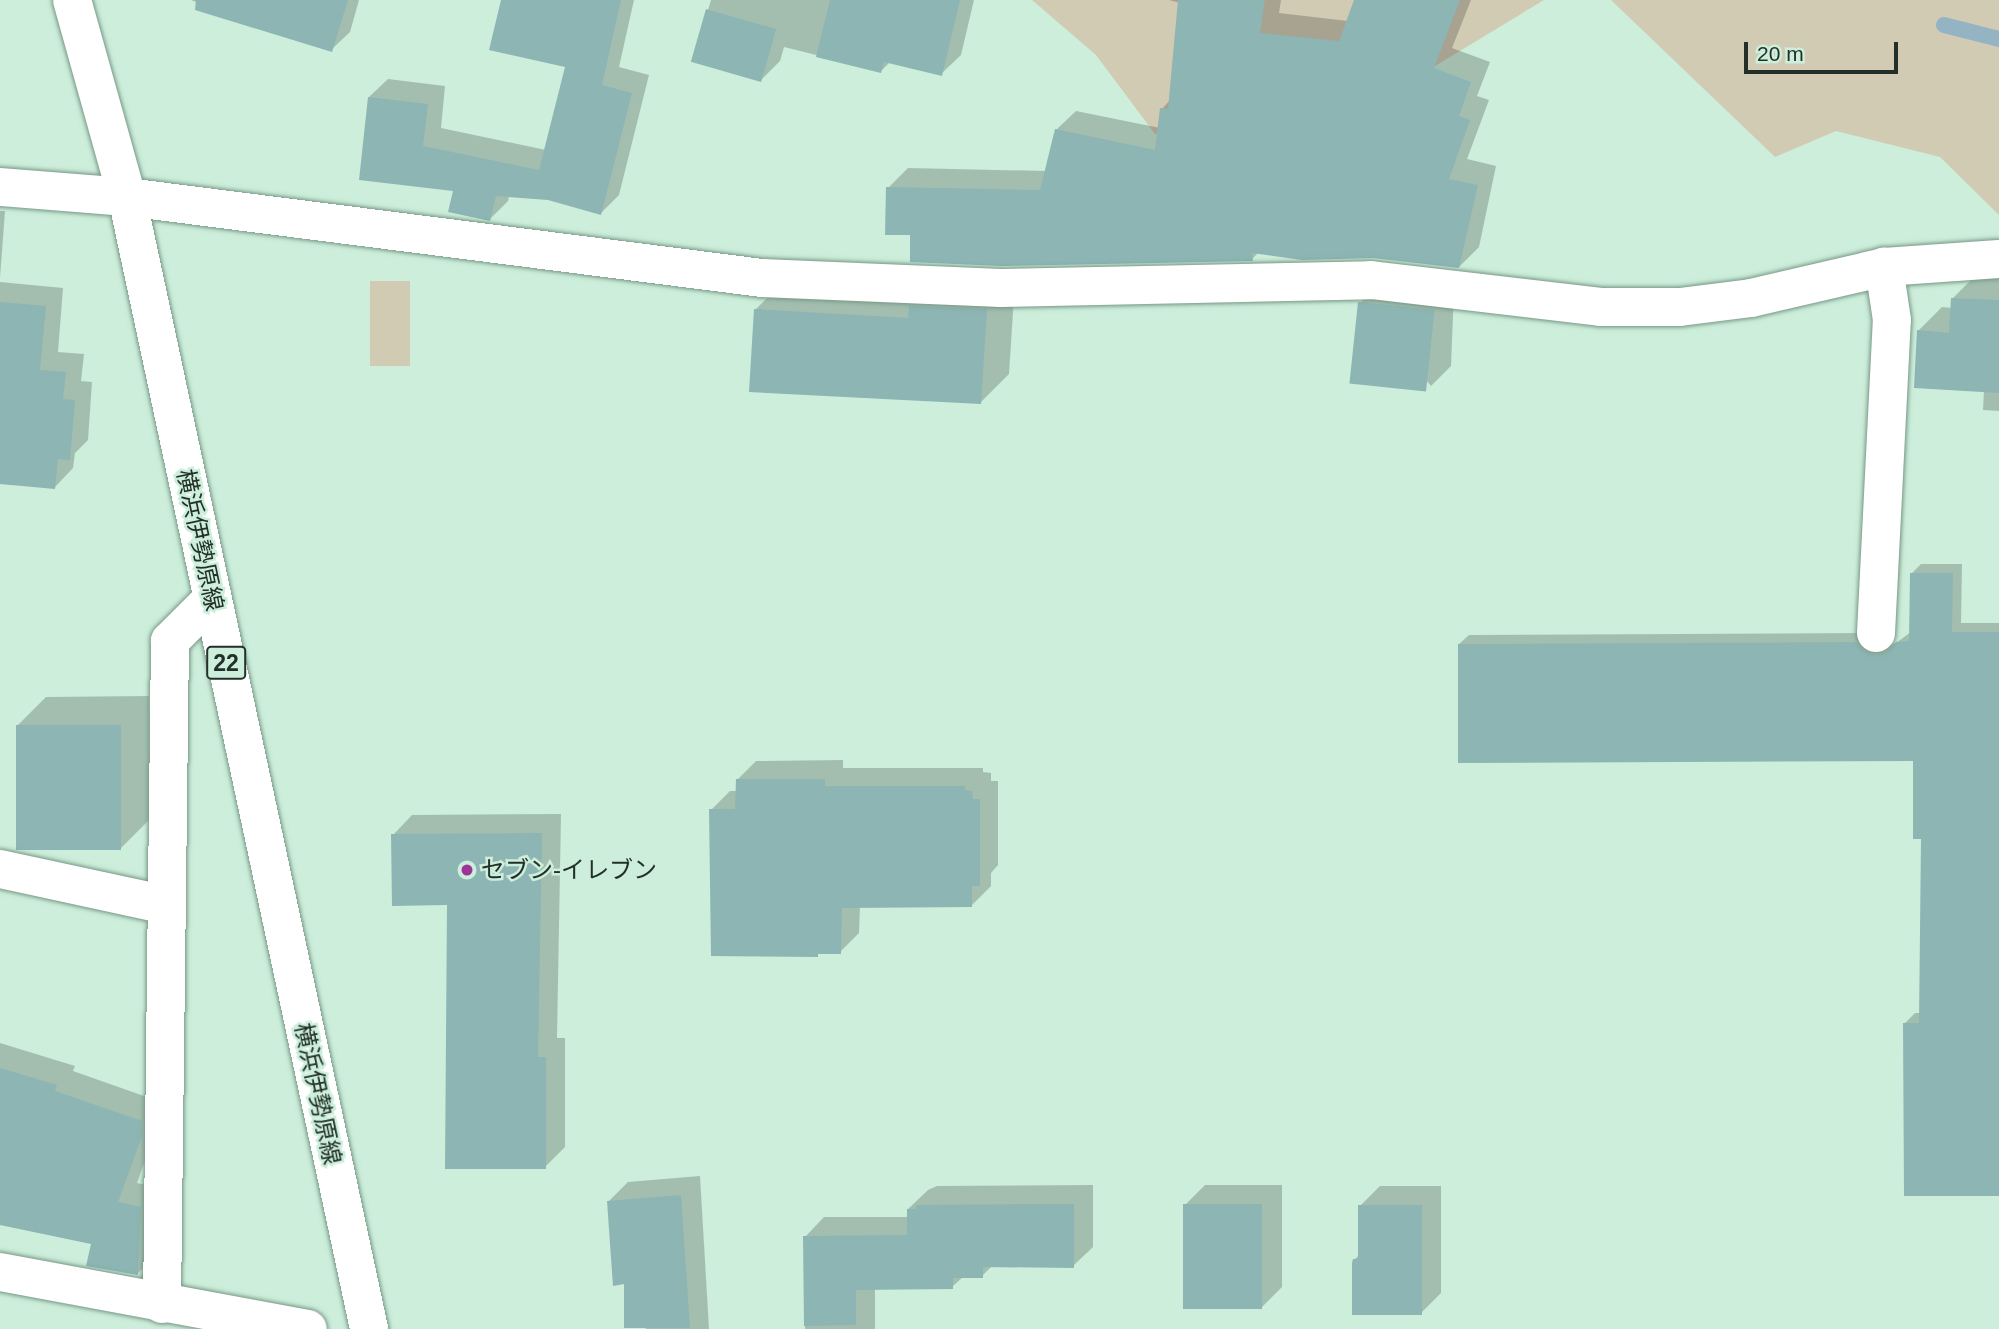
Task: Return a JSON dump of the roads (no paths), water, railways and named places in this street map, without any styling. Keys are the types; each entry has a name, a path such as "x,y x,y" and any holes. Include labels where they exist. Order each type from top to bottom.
{"street":[{"name":"横浜伊勢原線","path":"72,0 127,197 369,1329"},
{"path":"0,187 127,197 762,278 1001,288 1371,280 1600,307 1681,307 1751,298 1884,267 1999,259"},
{"path":"1876,633 1892,320 1884,267"},
{"path":"162,1304 170,641 212,599"},
{"path":"0,869 166,905"},
{"path":"0,1272 309,1329"}],"waterway":[{"path":"1944,25 1999,39"}],"place":[{"name":"セブン-イレブン","path":"467,870"}]}
